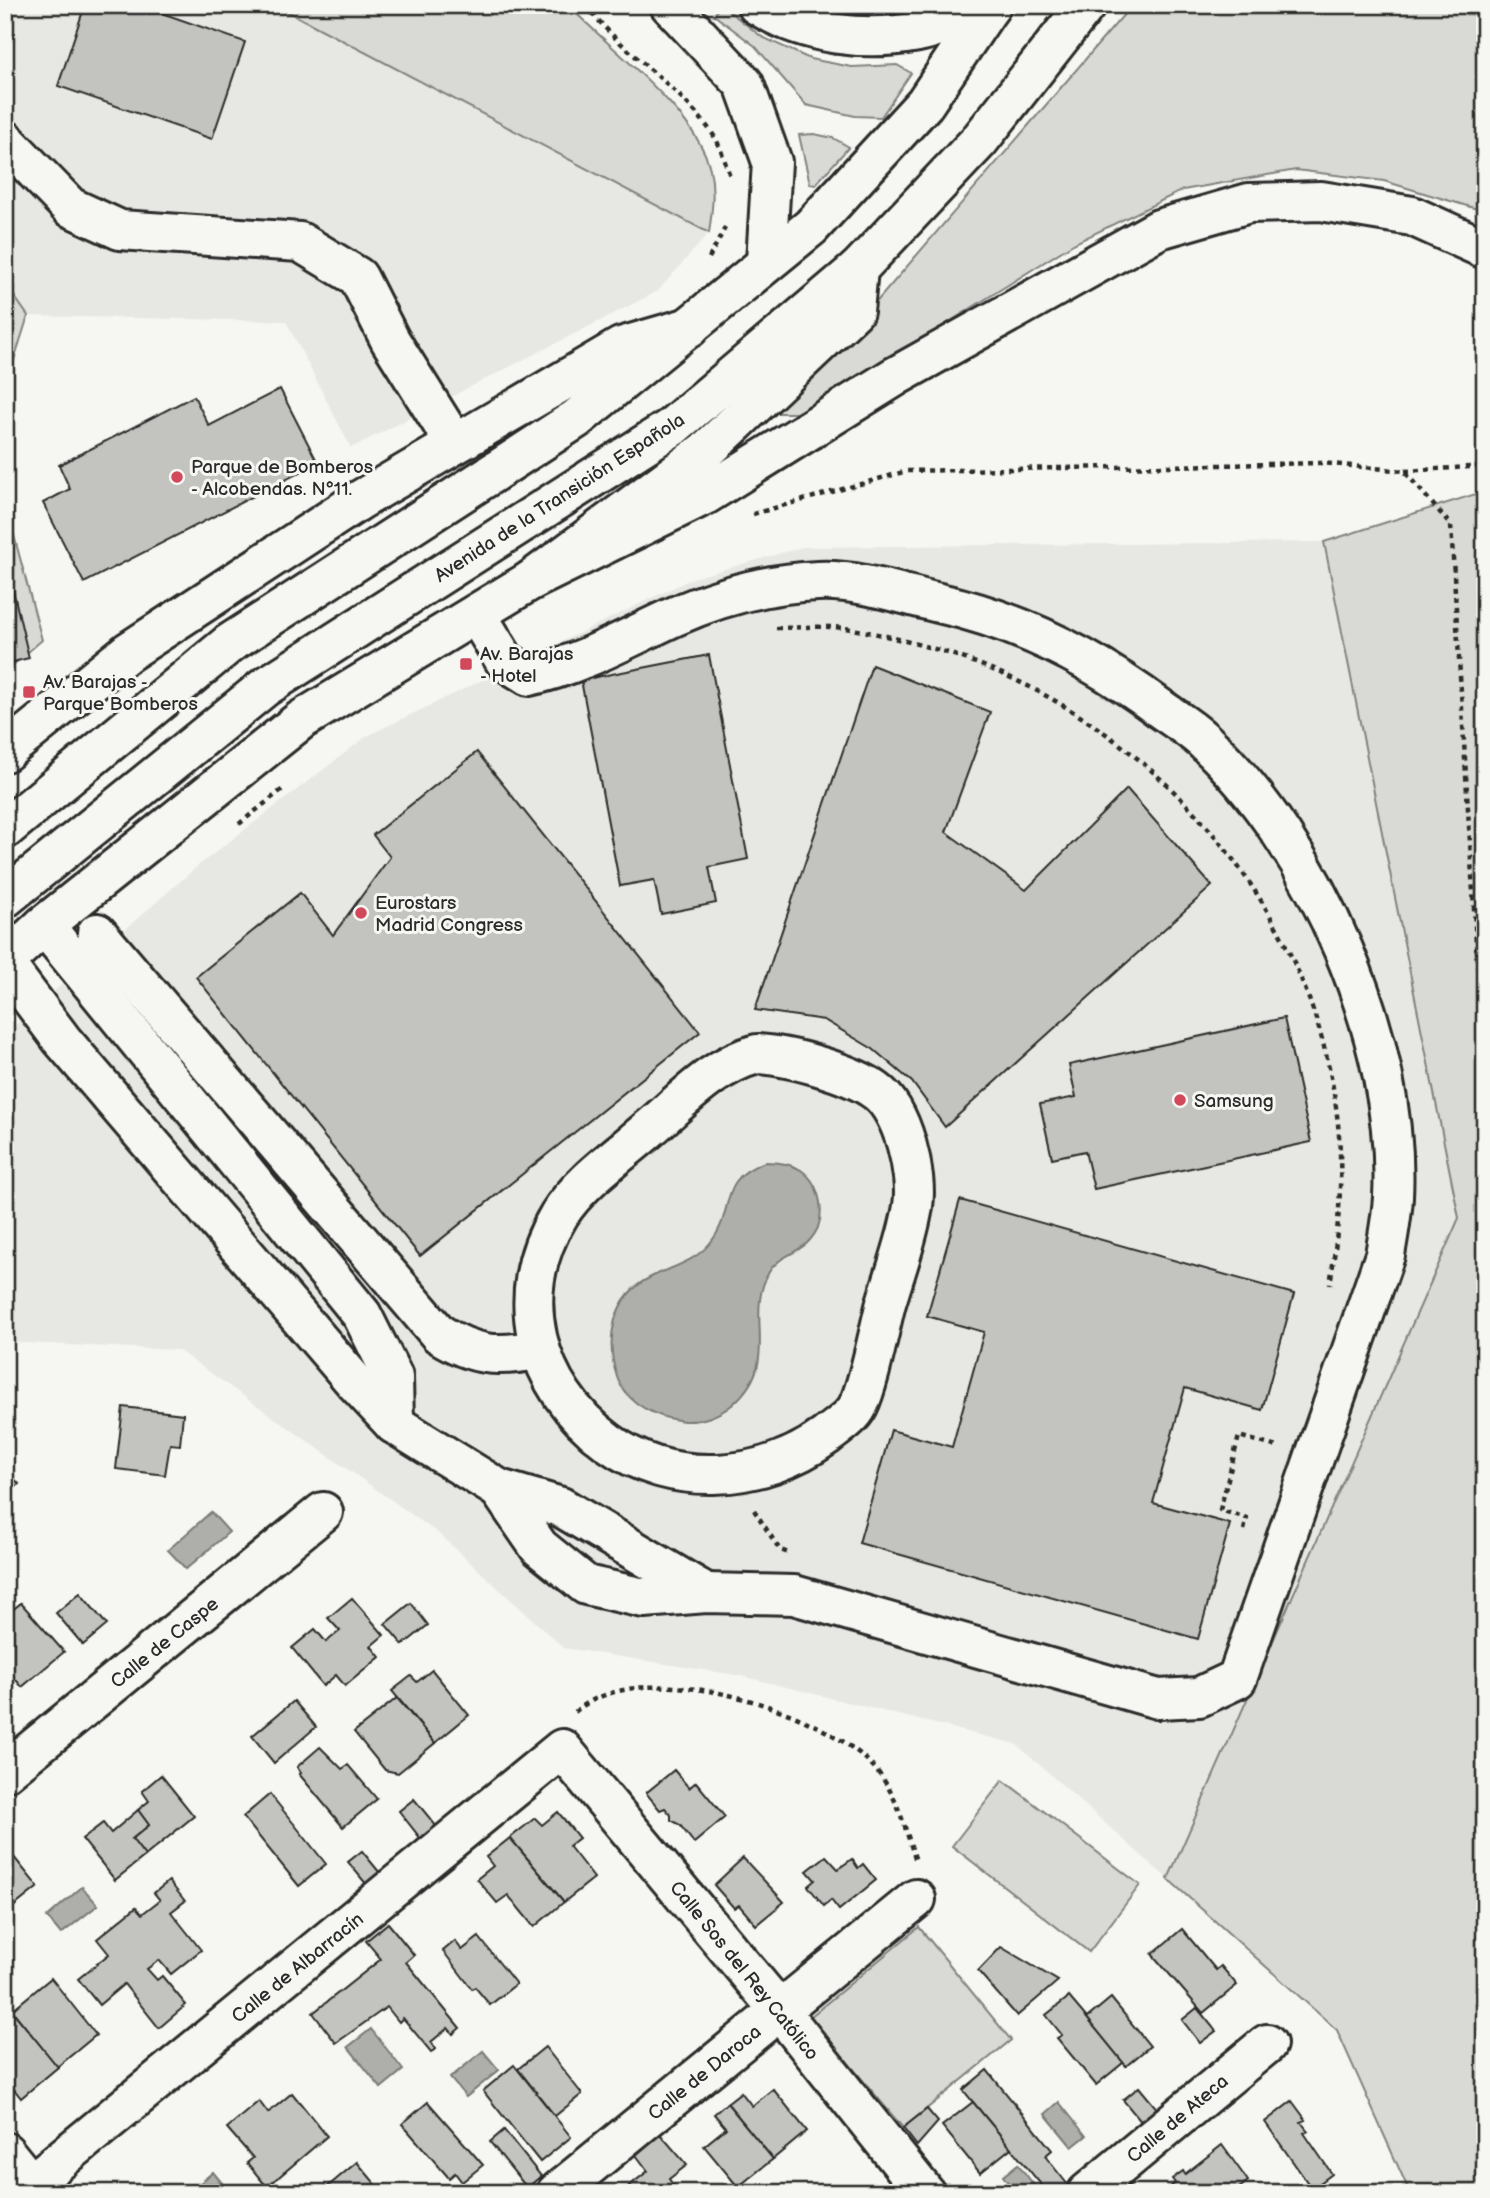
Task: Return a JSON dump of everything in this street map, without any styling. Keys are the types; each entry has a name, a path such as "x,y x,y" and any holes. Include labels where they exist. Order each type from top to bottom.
{"main road":[{"path":"670,5 744,83 772,162 766,262"},
{"path":"757,5 777,18 845,37 919,32 990,6"},
{"name":"Avenida de la Transición Española","path":"5,898 265,687 672,427 858,269 979,141 1086,5"},
{"path":"5,829 230,643 576,419 811,228 925,103 990,6"},
{"path":"5,140 70,207 120,230 300,242 358,277 390,340 455,444"},
{"path":"530,581 705,495 896,376 1159,229 1249,203 1321,201 1412,216 1485,249"},
{"path":"706,1593 561,1507 499,1489 394,1424 62,1040 5,962 44,925 301,720 530,581 708,449 854,311 858,269"},
{"path":"5,752 128,652 360,500 621,347 692,327"},
{"path":"477,615 505,661 529,676 563,669 677,615 742,591 820,580 878,589 959,607 1014,624 1077,653 1135,690 1203,740 1262,808 1309,876 1346,956 1372,1026 1389,1119 1393,1196 1385,1255 1237,1679 1199,1697 1158,1699 794,1595 706,1593 643,1598 586,1585 539,1548 499,1489"},
{"path":"44,925 362,1315 393,1377 394,1424"},
{"path":"97,933 439,1334 457,1345 499,1356 538,1350"},
{"path":"62,1040 108,1002"},
{"path":"757,1054 780,1055 876,1090 896,1112 912,1166 914,1205 857,1408 810,1447 747,1471 688,1473 659,1468 616,1448 593,1431 557,1391 538,1350 533,1321 539,1264 547,1238 561,1212 583,1187 716,1070 757,1054"},
{"path":"157,1152 201,1115"},
{"name":"Calle de Caspe","path":"5,1772 323,1512"},
{"name":"Calle Sos del Rey Católico","path":"562,1749 780,2011 925,2193"},
{"name":"Calle de Albarracín","path":"35,2188 562,1749"},
{"name":"Calle de Daroca","path":"556,2193 916,1899"},
{"name":"Calle de Ateca","path":"1087,2193 1267,2044"},
{"path":"5,2152 35,2188"}],"path":[{"path":"586,5 606,33 684,102 714,136 732,179"},
{"path":"699,267 708,259 726,228 727,216"},
{"path":"749,515 907,471 1322,463 1404,471 1485,466"},
{"path":"1404,471 1451,525 1485,1093"},
{"path":"772,628 831,627 898,639 964,657 1046,693 1121,744 1215,833 1261,901 1297,968 1324,1045 1337,1115 1341,1191 1328,1294"},
{"path":"228,832 292,780"},
{"path":"1244,1531 1247,1518 1220,1510 1239,1436 1279,1448"},
{"path":"747,1471 753,1508 780,1550 793,1554"},
{"path":"562,1749 575,1710 614,1693 660,1686 743,1696 814,1724 868,1761 893,1793 916,1861 935,1880 916,1899"}],"shaded area":[{"path":"5,5 275,5 709,233 658,291 351,448 286,321 28,316 5,283"},
{"path":"275,5 568,5 670,103 702,147 710,169 712,185 709,233"},
{"path":"721,5 762,37 810,59 852,67 897,65 911,73 881,117 855,116 806,105 755,46 714,15"},
{"path":"1132,5 1485,5 1485,215 1477,209 1384,181 1296,170 1183,190 1073,244 914,344 796,413 766,413 810,373 879,299"},
{"path":"814,134 833,138 849,147 815,185 810,184 799,135"},
{"path":"5,283 28,316 5,388"},
{"path":"1485,491 1485,2193 1410,2193 1337,2030 1168,1879 1459,1218 1324,542"},
{"path":"5,502 42,640 5,672"},
{"path":"1324,542 1459,1218 1168,1879 1016,1744 742,1676 564,1648 438,1533 178,1350 5,1342 5,1034 199,865 367,736 693,578 803,547"},
{"path":"765,1162 793,1166 801,1170 814,1185 821,1213 816,1232 810,1240 773,1266 762,1289 759,1306 760,1355 756,1371 748,1388 733,1404 717,1414 704,1419 684,1421 654,1413 628,1395 617,1377 613,1363 612,1334 620,1307 638,1285 704,1250 718,1231 729,1197 739,1178 749,1169"},
{"path":"211,1512 229,1532 186,1569 168,1550"},
{"path":"1003,1780 1140,1885 1089,1952 952,1846"},
{"path":"82,1887 98,1905 61,1934 47,1917"},
{"path":"919,1927 1011,2040 903,2128 810,2017"},
{"path":"371,2029 403,2070 381,2088 348,2047"},
{"path":"483,2051 499,2070 466,2097 450,2078"},
{"path":"1059,2102 1086,2136 1072,2147 1045,2114"},
{"path":"1018,2164 1040,2193 1016,2193 1003,2176"},
{"path":"213,2172 230,2193 192,2193 191,2191"}],"building":[{"path":"85,5 139,5 245,42 212,139 58,86"},
{"name":"Parque de Bomberos - Alcobendas. Nº11.","path":"280,389 318,463 84,583 43,503 70,489 59,465 194,396 209,426"},
{"path":"5,556 29,658 5,664"},
{"path":"709,655 748,859 709,867 716,903 661,914 654,880 620,886 581,680"},
{"path":"872,665 990,712 946,832 1026,890 1127,789 1212,886 945,1127 912,1082 873,1049 824,1020 755,1010"},
{"path":"477,752 700,1032 420,1256 196,977 300,893 333,935 390,857 373,835"},
{"name":"Samsung","path":"1284,1018 1311,1142 1094,1189 1085,1151 1052,1158 1040,1104 1076,1097 1069,1065"},
{"path":"960,1200 1294,1294 1262,1410 1185,1388 1153,1503 1230,1524 1198,1639 859,1543 891,1430 952,1447 984,1332 927,1316"},
{"path":"123,1407 183,1414 180,1445 170,1444 165,1475 116,1469"},
{"path":"10,1474 19,1484 5,1496 5,1479"},
{"path":"80,1593 107,1625 83,1645 56,1613"},
{"path":"352,1598 384,1635 371,1646 380,1657 345,1686 336,1675 323,1686 292,1648 315,1629 326,1642 340,1631 328,1618"},
{"path":"21,1603 64,1652 22,1687 5,1667 5,1616"},
{"path":"411,1603 428,1625 403,1645 385,1624"},
{"path":"432,1670 469,1715 435,1743 392,1691 411,1676 417,1682"},
{"path":"397,1698 435,1743 398,1773 385,1770 354,1732"},
{"path":"294,1701 316,1727 274,1763 252,1736"},
{"path":"320,1747 342,1769 348,1765 377,1799 343,1827 299,1774 301,1773 297,1767"},
{"path":"674,1770 689,1788 696,1782 725,1817 694,1843 680,1825 671,1820 671,1815 665,1808 660,1810 646,1793"},
{"path":"161,1775 194,1816 145,1856 132,1839 149,1825 138,1810 149,1801 142,1791"},
{"path":"270,1794 326,1864 299,1886 243,1817"},
{"path":"414,1799 437,1827 421,1839 399,1811"},
{"path":"138,1810 149,1825 132,1839 145,1856 115,1880 82,1839 103,1823 111,1833"},
{"path":"558,1812 579,1838 569,1846 594,1878 564,1902 510,1838 535,1818 542,1825"},
{"path":"510,1838 564,1902 534,1927 508,1895 497,1903 477,1879 493,1866 486,1857"},
{"path":"5,1846 38,1887 7,1912 13,1919 5,1925"},
{"path":"362,1851 380,1873 367,1885 348,1862"},
{"path":"826,1856 838,1869 852,1859 858,1868 863,1864 876,1880 839,1910 831,1900 824,1906 808,1886 815,1880 807,1871"},
{"path":"743,1858 784,1902 756,1925 739,1905 734,1908 714,1885"},
{"path":"169,1881 185,1901 171,1912 201,1950 171,1974 159,1960 147,1969 157,1980 162,1976 186,2005 159,2028 124,1984 99,2005 78,1979 109,1954 97,1939 136,1907 142,1914 160,1900 154,1893"},
{"path":"388,1923 414,1955 406,1962 460,2028 453,2034 448,2028 431,2042 436,2049 431,2052 403,2018 399,2022 387,2007 336,2043 313,2013 381,1959 366,1941"},
{"path":"1182,1929 1216,1970 1221,1966 1237,1985 1203,2013 1152,1954"},
{"path":"479,1937 516,1984 490,2005 475,1987 472,1989 443,1951 455,1941 462,1950"},
{"path":"1001,1947 1058,1981 1017,2016 978,1971"},
{"path":"51,1978 96,2035 57,2067 12,2010"},
{"path":"1069,1997 1124,2062 1096,2085 1057,2038 1062,2035 1046,2015"},
{"path":"1111,1998 1150,2046 1126,2066 1087,2018"},
{"path":"5,2002 58,2067 21,2098 5,2078"},
{"path":"1197,2008 1216,2031 1200,2043 1182,2020"},
{"path":"545,2047 582,2094 555,2116 518,2069"},
{"path":"514,2065 571,2137 540,2162 483,2091"},
{"path":"987,2070 1052,2150 1045,2156 1068,2185 1058,2193 1048,2193 963,2090"},
{"path":"1139,2087 1159,2111 1143,2124 1123,2100"},
{"path":"773,2089 807,2131 773,2159 727,2103 741,2092 752,2106"},
{"path":"292,2093 327,2136 267,2187 247,2163 253,2158 227,2128 259,2101 268,2113"},
{"path":"1292,2101 1306,2120 1301,2122 1308,2131 1304,2133 1332,2174 1312,2189 1265,2122"},
{"path":"428,2102 483,2165 462,2182 455,2173 449,2178 402,2124"},
{"path":"973,2102 1011,2148 980,2173 942,2126"},
{"path":"727,2103 773,2159 738,2187 704,2146 726,2128 714,2114"},
{"path":"927,2109 938,2122 917,2146 903,2128"},
{"path":"504,2130 541,2176 527,2188 490,2142"},
{"path":"660,2134 687,2165 669,2179 679,2193 620,2193 648,2171 636,2155"},
{"path":"1222,2145 1248,2181 1233,2193 1163,2193 1175,2183 1172,2179 1183,2171 1185,2174"},
{"path":"357,2162 383,2193 320,2193"}],"place":[{"name":"Parque de Bomberos - Alcobendas. Nº11.","path":"177,477"},
{"name":"Av. Barajas - Hotel","path":"466,664"},
{"name":"Av. Barajas - Parque Bomberos","path":"29,692"},
{"name":"Eurostars Madrid Congress","path":"361,913"},
{"name":"Samsung","path":"1180,1100"}]}
